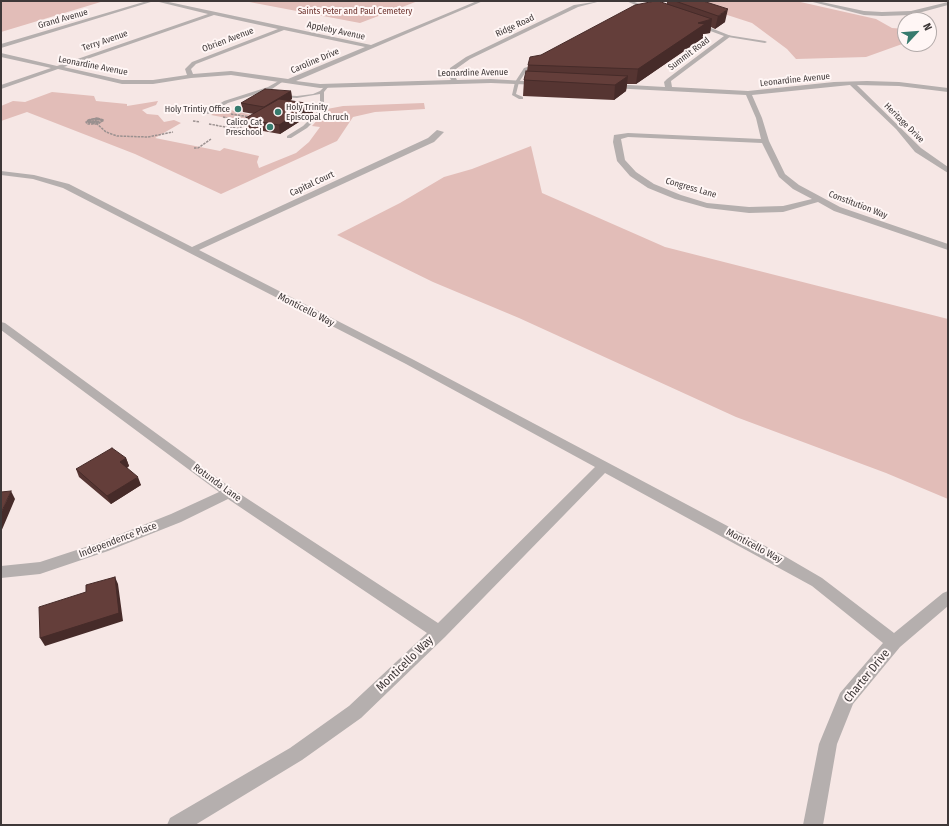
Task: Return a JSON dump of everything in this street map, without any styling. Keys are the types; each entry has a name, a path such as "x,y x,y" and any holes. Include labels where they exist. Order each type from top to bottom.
{"street":[{"name":"Grand Avenue","path":"1,46 152,1"},
{"name":"Appleby Avenue","path":"157,1 371,47"},
{"name":"Caroline Drive","path":"286,81 481,1"},
{"name":"Ridge Road","path":"455,82 452,76 453,68 468,58 576,6 599,1"},
{"path":"628,1 661,13"},
{"path":"811,1 857,11 882,14 911,13 948,3"},
{"name":"Terry Avenue","path":"1,87 215,13"},
{"path":"690,22 728,36"},
{"name":"Obrien Avenue","path":"191,76 188,69 194,63 284,28"},
{"name":"Summit Road","path":"669,89 667,82 669,80 728,36"},
{"name":"Leonardine Avenue","path":"1,55 122,82 153,82 191,76 231,73 328,86 455,82 547,83"},
{"name":"Leonardine Avenue","path":"600,86 748,94 851,83 898,84 948,90"},
{"name":"Heritage Drive","path":"851,83 898,128 918,150 948,170"},
{"name":"Constitution Way","path":"748,94 759,118 765,141 782,175 796,187 817,200 869,221 948,247"},
{"name":"Capital Court","path":"190,251 431,140 440,132"},
{"name":"Congress Lane","path":"765,141 628,135 617,137 621,160 633,174 651,186 678,197 707,204 749,210 783,209 817,200"},
{"name":"Monticello Way","path":"1,173 34,177 66,186 190,251 410,362 812,578 894,642"},
{"name":"Rotunda Lane","path":"1,325 229,493 438,632"},
{"name":"Monticello Way","path":"177,825 296,754 356,712 603,467"},
{"name":"Independence Place","path":"1,572 40,568 103,547 176,518 229,493"},
{"name":"Charter Drive","path":"813,825 828,744 846,699 894,642 948,598"}],"lane":[{"path":"640,13 653,10"},
{"path":"728,36 765,42"},
{"path":"522,98 514,94 517,82 525,69 541,64"},
{"path":"206,113 226,102 270,88 286,81"},
{"path":"270,88 274,93 297,97 322,92 328,86"},
{"path":"289,137 305,127 319,113 322,106 322,92"}],"path":[{"path":"231,114 252,118"},
{"path":"207,124 236,129 250,122 220,117"},
{"path":"94,121 98,120 96,122 98,124 104,120 101,118 93,118 88,120 86,122 86,123 96,124 86,122 88,120 92,119 88,122 93,119 97,119 101,120 100,119 93,119 101,119 102,121 99,123 102,120 98,122 100,120 97,119 90,122 96,123 106,132 116,136 148,137 173,132"},
{"path":"193,121 202,122"},
{"path":"232,129 244,121"},
{"path":"194,148 211,139"}],"green space":[{"path":"1,1 104,1 1,32"},
{"name":"Saints Peter and Paul Cemetery","path":"244,1 418,1 360,23"},
{"path":"684,1 796,1 876,19 892,28 897,28 897,46 866,57 796,59 787,49 752,23"},
{"path":"52,92 94,96 96,101 127,104 127,106 158,101 156,105 142,110 147,114 158,115 164,122 174,120 181,123 155,138 220,151 224,148 259,156 257,162 259,168 296,153 309,142 320,127 312,126 327,109 343,106 424,103 425,109 375,112 353,117 337,141 221,194 135,154 27,112 1,121 1,106 13,101 25,102"},
{"path":"222,108 256,116 265,116 253,123 211,115"},
{"path":"531,146 542,193 665,247 948,319 948,499 886,473 736,417 519,318 433,282 337,235 400,203 444,177 472,169"}],"building":[{"path":"655,1 712,19 698,23 705,24 638,69 528,65 530,57 541,55 635,5"},
{"path":"675,1 703,1 728,9 718,16"},
{"path":"526,71 628,76 615,85 524,80"},
{"path":"265,89 291,91 264,107 241,103"},
{"path":"279,99 312,104 279,125 244,119"},
{"path":"112,448 126,458 120,462 138,477 107,496 76,469"},
{"path":"11,491 1,513 1,492"},
{"path":"115,577 119,613 40,638 39,607 86,592 86,585"}],"place":[{"name":"Holy Trintiy Office","path":"238,109"},
{"name":"Holy Trinity Episcopal Chruch","path":"278,112"},
{"name":"Calico Cat Preschool","path":"270,127"}]}
